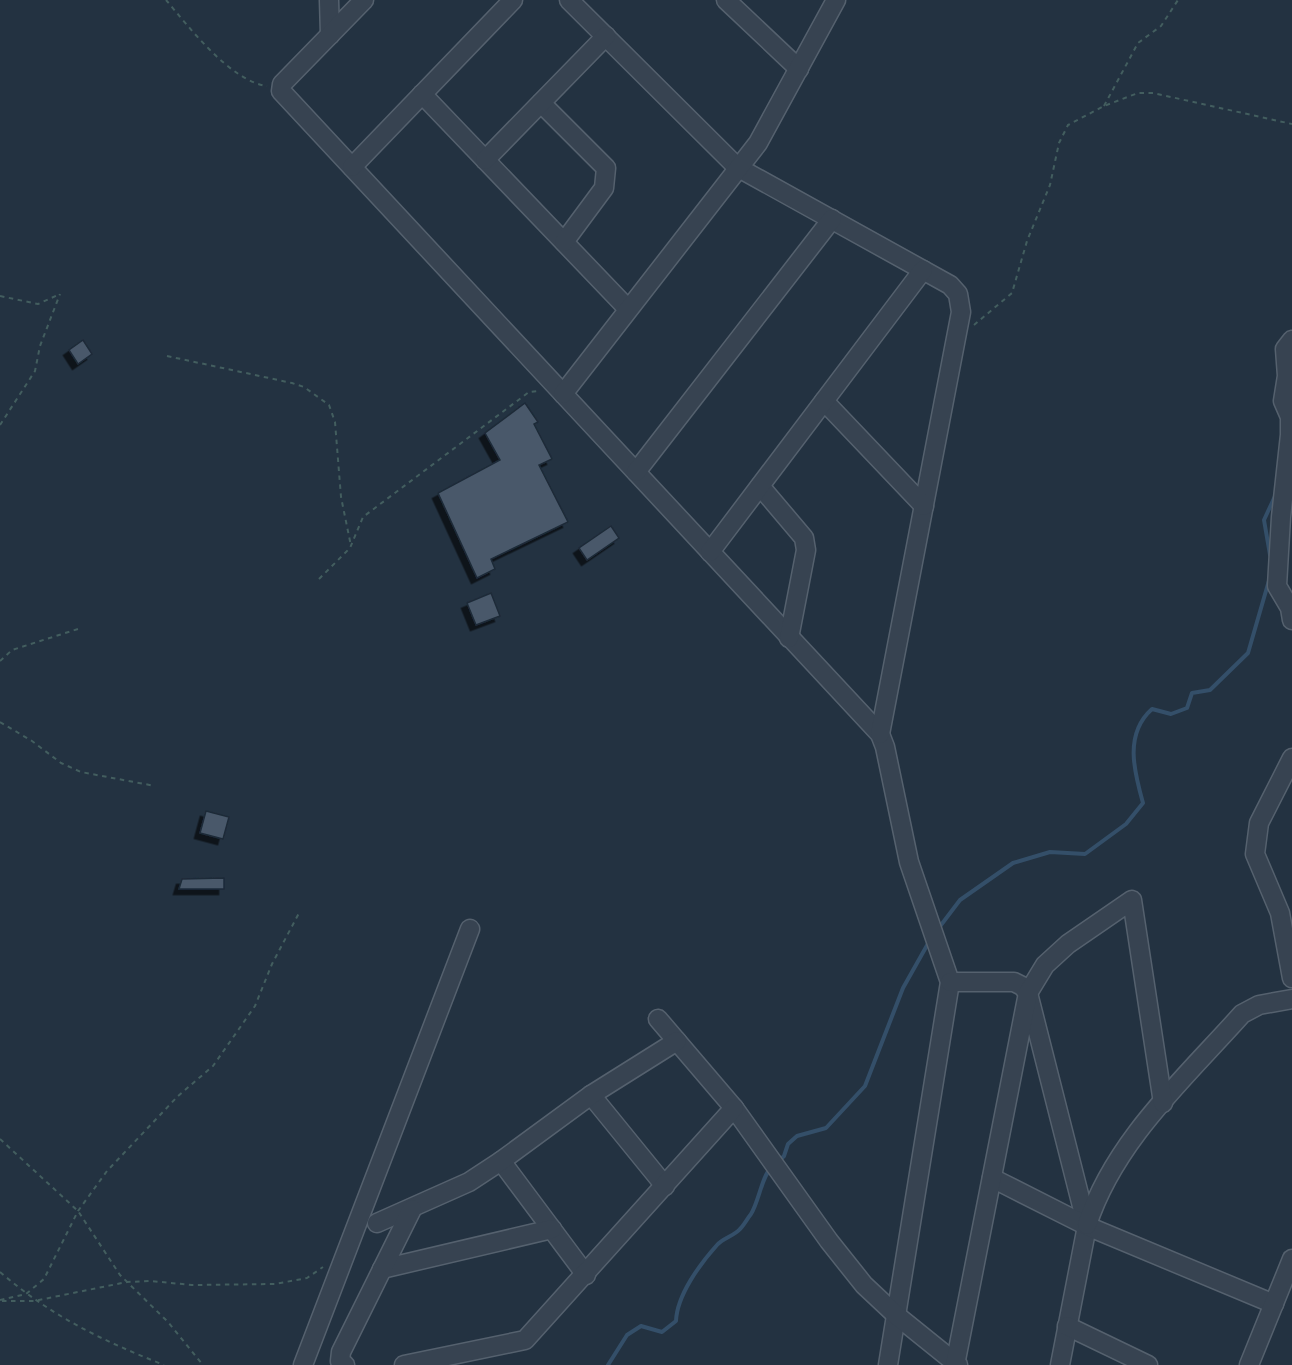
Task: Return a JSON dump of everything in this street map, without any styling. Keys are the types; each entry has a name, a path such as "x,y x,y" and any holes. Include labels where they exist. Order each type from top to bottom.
{"street":[{"path":"329,0 330,35"},
{"path":"364,0 282,84 281,91 880,734"},
{"path":"352,167 513,0"},
{"path":"569,0 737,167 951,285 958,294 961,312 957,336 880,734 909,862 950,981 888,1365"},
{"path":"726,0 798,69"},
{"path":"559,390 628,309 764,133 836,0"},
{"path":"486,160 606,36"},
{"path":"422,94 628,309"},
{"path":"540,103 606,168 607,177 604,188 564,242"},
{"path":"636,472 832,219"},
{"path":"710,552 923,270"},
{"path":"1292,340 1286,349 1287,376 1283,400 1290,417 1290,435 1281,517 1277,586 1290,608 1292,620"},
{"path":"824,401 924,506"},
{"path":"760,486 804,538 806,549 789,638"},
{"path":"1292,758 1259,823 1256,854 1280,913 1292,978"},
{"path":"658,1019 734,1108 829,1241 864,1285 896,1315 956,1364 1028,993 1046,965 1068,944 1132,900 1163,1103"},
{"path":"303,1365 470,929"},
{"path":"950,981 1014,982 1028,993 1087,1226"},
{"path":"1059,1365 1087,1226 1096,1197 1112,1168 1134,1135 1242,1014 1258,1005 1292,999"},
{"path":"377,1223 469,1182 591,1095 676,1041"},
{"path":"591,1095 665,1186"},
{"path":"404,1365 525,1340 586,1275 734,1108"},
{"path":"501,1161 586,1275"},
{"path":"992,1178 1087,1226 1274,1304"},
{"path":"345,1365 340,1361 340,1352 412,1209"},
{"path":"382,1269 552,1229"},
{"path":"1249,1365 1292,1259"},
{"path":"1067,1326 1139,1363"}],"path":[{"path":"166,0 191,29 243,79 264,86 282,84"},
{"path":"1104,106 1138,43 1161,26 1178,0"},
{"path":"957,336 989,314 1012,292 1027,241 1050,185 1059,143 1068,125 1104,106 1138,93 1153,93 1292,124"},
{"path":"0,296 38,304 60,294 40,346 35,371 0,425"},
{"path":"167,356 292,382 304,387 329,405 335,422 341,496 351,546"},
{"path":"319,579 351,546 363,517 529,392 559,390"},
{"path":"0,662 12,650 81,628"},
{"path":"0,722 32,741 61,763 81,772 155,786"},
{"path":"0,1301 26,1294 45,1279 78,1211 107,1171 178,1096 213,1066 255,1006 299,913"},
{"path":"0,1139 78,1211 128,1282 168,1322 203,1365"},
{"path":"0,1301 34,1301 128,1282 151,1281 192,1285 275,1284 307,1278 347,1249"},
{"path":"0,1272 34,1301 70,1323 164,1365"}],"building":[{"path":"83,340 92,354 78,364 69,350"},
{"path":"525,403 538,422 534,424 552,459 539,465 568,522 491,559 495,569 477,578 438,493 500,460 485,433"},
{"path":"611,526 619,538 587,560 579,548"},
{"path":"491,593 500,616 476,625 467,603"},
{"path":"206,811 229,817 223,839 200,833"},
{"path":"224,878 224,889 179,889 182,879"}],"waterway":[{"path":"1270,555 1264,520 1276,494"},
{"path":"938,929 960,900 1013,863 1050,852 1085,854 1126,824 1143,803 1134,753 1134,741 1143,719 1152,709 1171,714 1187,708 1192,693 1210,690 1248,653 1270,577"},
{"path":"779,1161 784,1156 788,1144 797,1136 826,1128 865,1086 903,988 930,940"},
{"path":"608,1365 627,1335 641,1326 662,1332 676,1321 680,1301 690,1280 717,1245 738,1231 744,1224 754,1209 765,1177 771,1168"}]}
